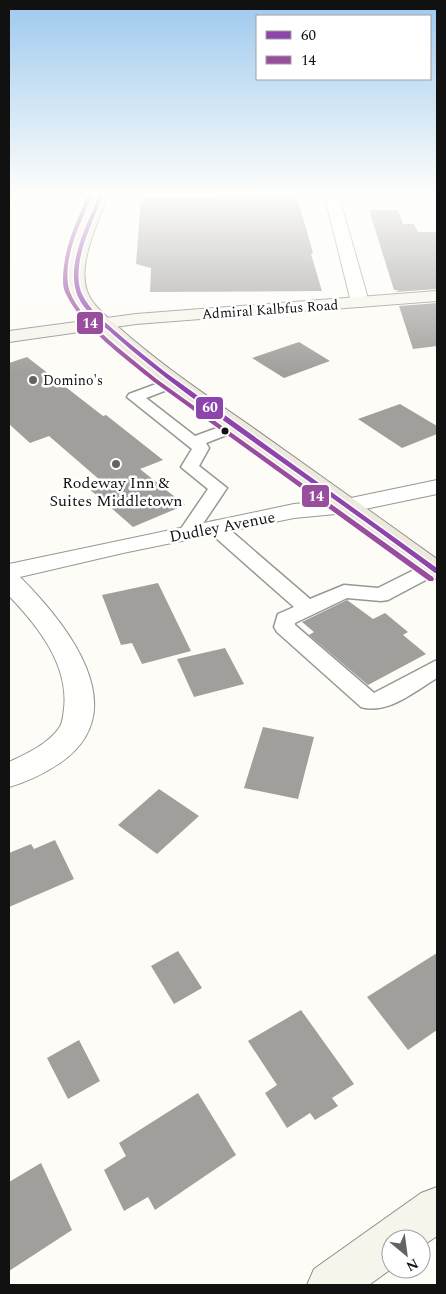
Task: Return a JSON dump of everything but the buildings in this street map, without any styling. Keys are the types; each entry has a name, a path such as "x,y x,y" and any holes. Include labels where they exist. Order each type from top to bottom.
{"main road":[{"path":"78,253 76,273 78,288 82,298 104,323 144,358 176,382 435,570"},
{"name":"Admiral Kalbfus Road","path":"9,337 104,323 437,296"},
{"path":"409,1229 437,1208"},
{"path":"330,1285 381,1249"}],"street":[{"path":"348,253 360,302"},
{"name":"Dudley Avenue","path":"9,572 294,511 346,506 437,487"},
{"path":"9,581 34,608 67,653 75,672 80,692 79,710 74,730 56,749 37,763 9,775"}],"lane":[{"path":"176,382 135,397 201,448 190,467 218,488 187,533"},
{"path":"194,442 236,426"},
{"path":"215,527 308,608"},
{"path":"435,570 381,596 344,590 286,619 284,628 369,701 382,700 437,668"}],"transit line":[{"name":"14","path":"68,253 65,279 67,291 77,309 97,331 125,356 189,406 431,579"},
{"name":"60","path":"79,253 76,279 78,290 83,301 100,320 182,387 437,571"}],"place":[{"name":"Domino's","path":"33,380"},
{"name":"Rodeway Inn & Suites Middletown","path":"116,464"}]}
